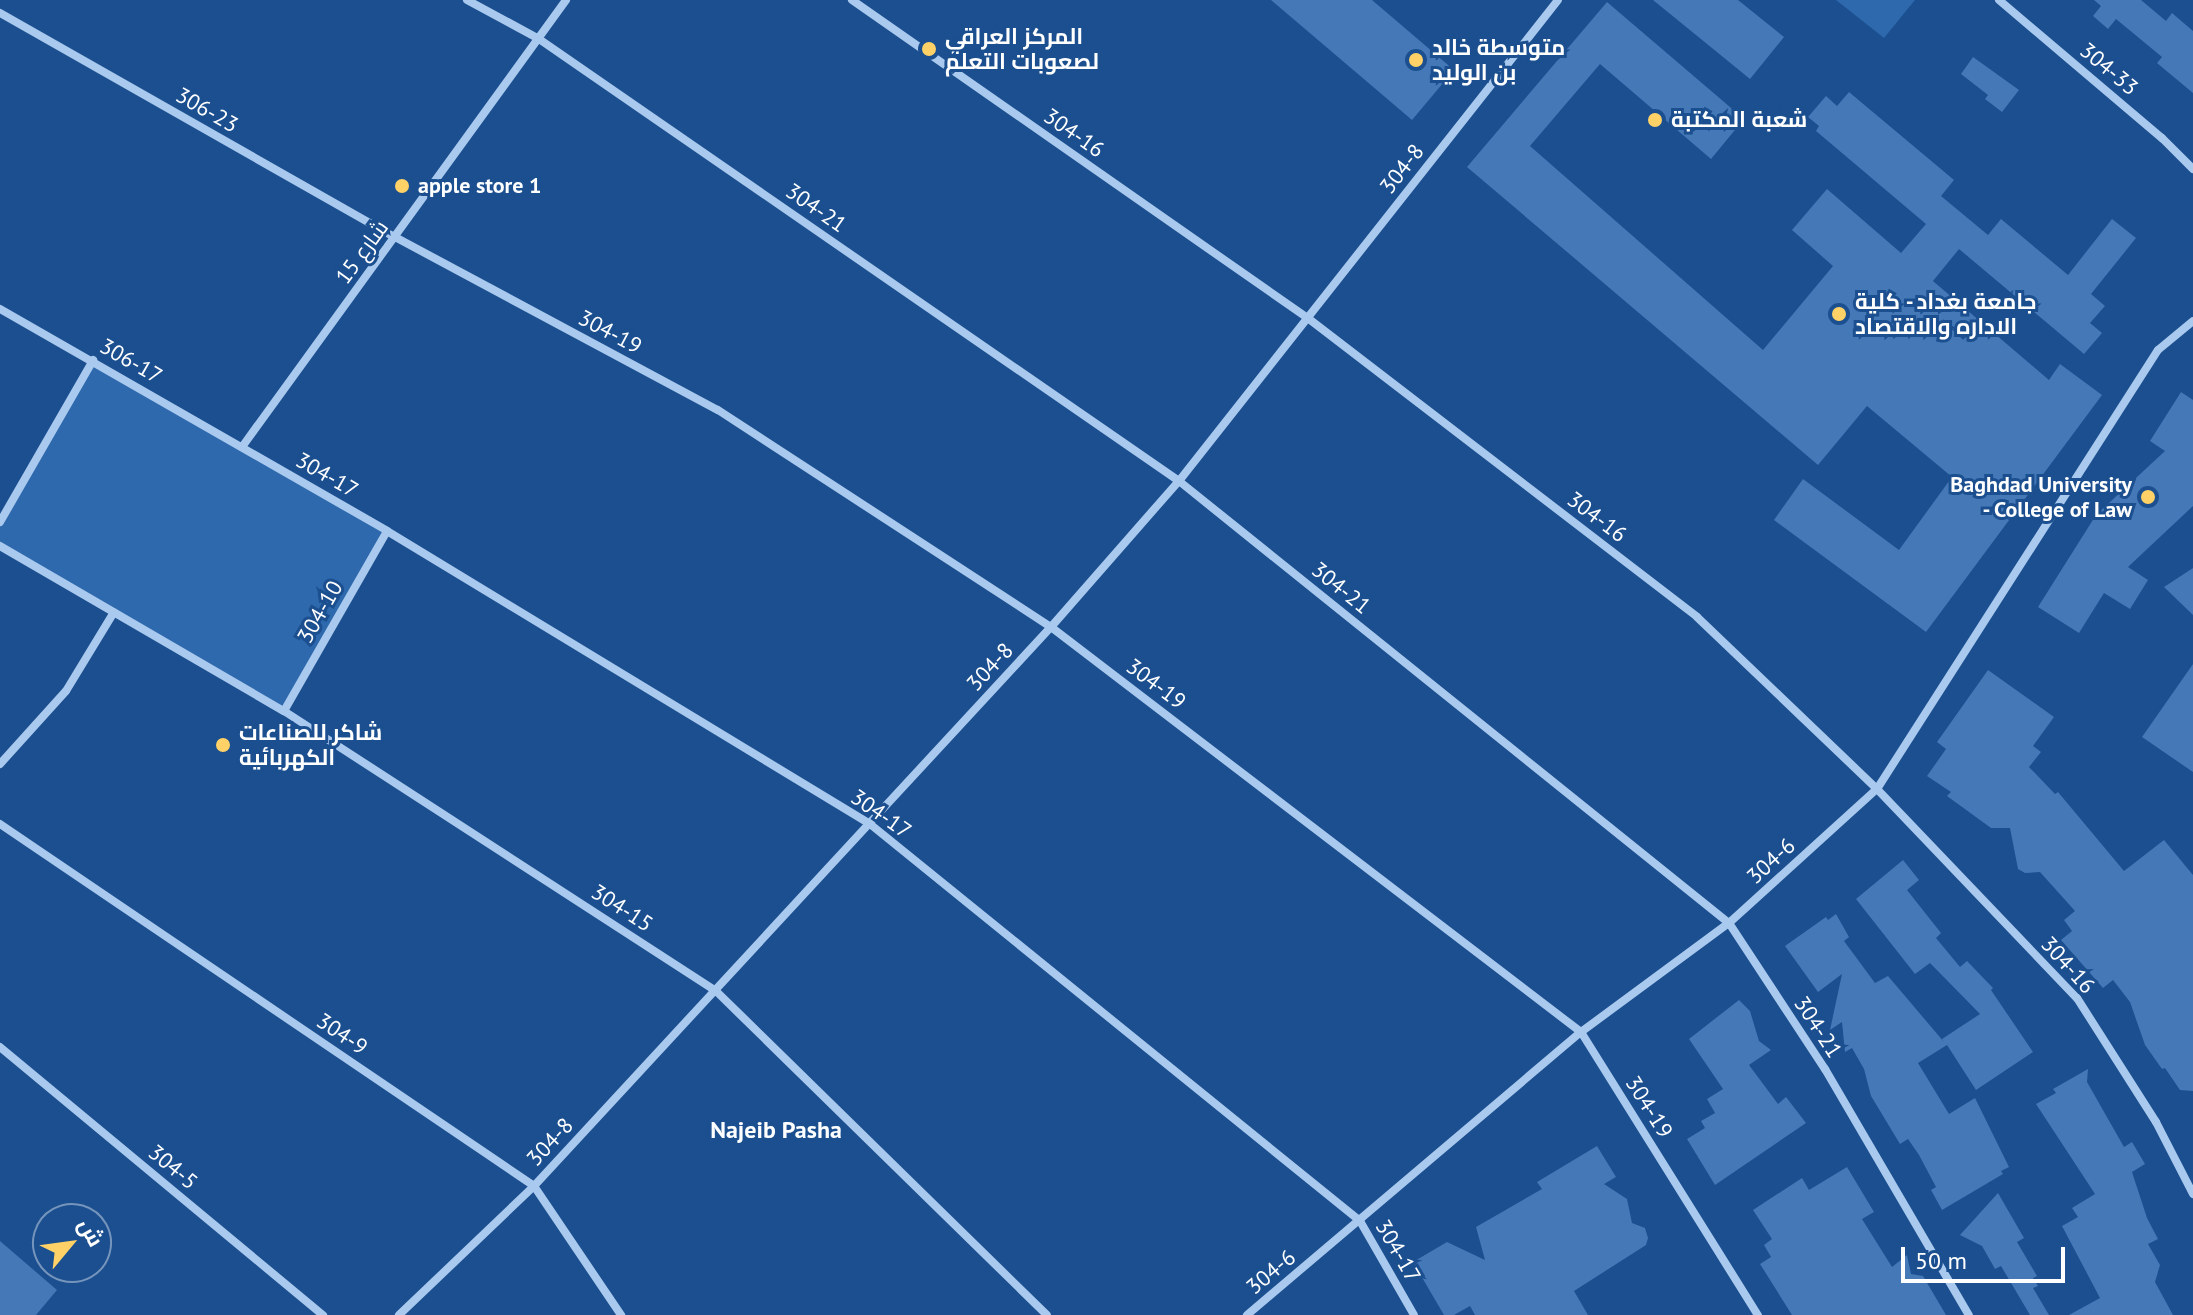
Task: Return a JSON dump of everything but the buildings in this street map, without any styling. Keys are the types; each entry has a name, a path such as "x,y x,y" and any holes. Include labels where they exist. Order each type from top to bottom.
{"street":[{"name":"304-21","path":"467,0 539,39 1179,481 1729,923 1825,1069 1969,1315"},
{"name":"شارع 15","path":"242,447 566,0"},
{"name":"304-16","path":"852,0 1309,319 1697,617 1877,789 2077,998 2156,1122 2193,1194"},
{"name":"304-8","path":"399,1315 534,1186 1051,627 1179,481 1558,0"},
{"name":"304-33","path":"1999,0 2193,169"},
{"name":"306-23","path":"0,13 395,237"},
{"name":"304-19","path":"395,237 718,410 1051,627 1581,1032 1758,1315"},
{"name":"306-17","path":"0,309 242,447"},
{"name":"304-6","path":"1247,1315 1581,1032 1729,923 1877,789 2158,350 2193,321"},
{"path":"0,522 93,360"},
{"name":"304-17","path":"242,447 387,531 870,824 1360,1221 1414,1315"},
{"name":"304-10","path":"284,711 387,531"},
{"name":"304-15","path":"0,546 284,711 716,991 1047,1315"},
{"path":"0,764 66,691 114,612"},
{"name":"304-9","path":"0,824 534,1186 621,1315"},
{"name":"304-5","path":"0,1047 323,1315"}],"shaded area":[{"path":"1836,0 1915,0 1884,38"},
{"path":"93,360 387,531 284,711 0,546 0,522"}],"place":[{"name":"المركز العراقي لصعوبات التعلم","path":"929,49"},
{"name":"متوسطة خالد بن الوليد","path":"1416,60"},
{"name":"شعبة المكتبة","path":"1655,120"},
{"name":"apple store 1","path":"402,186"},
{"name":"جامعة بغداد - كلية الاداره والاقتصاد","path":"1839,314"},
{"name":"Baghdad University - College of Law","path":"2148,497"},
{"name":"شاكر للصناعات الكهربائية","path":"223,745"}],"district":[{"name":"Najeib Pasha","path":"776,1130"}]}
